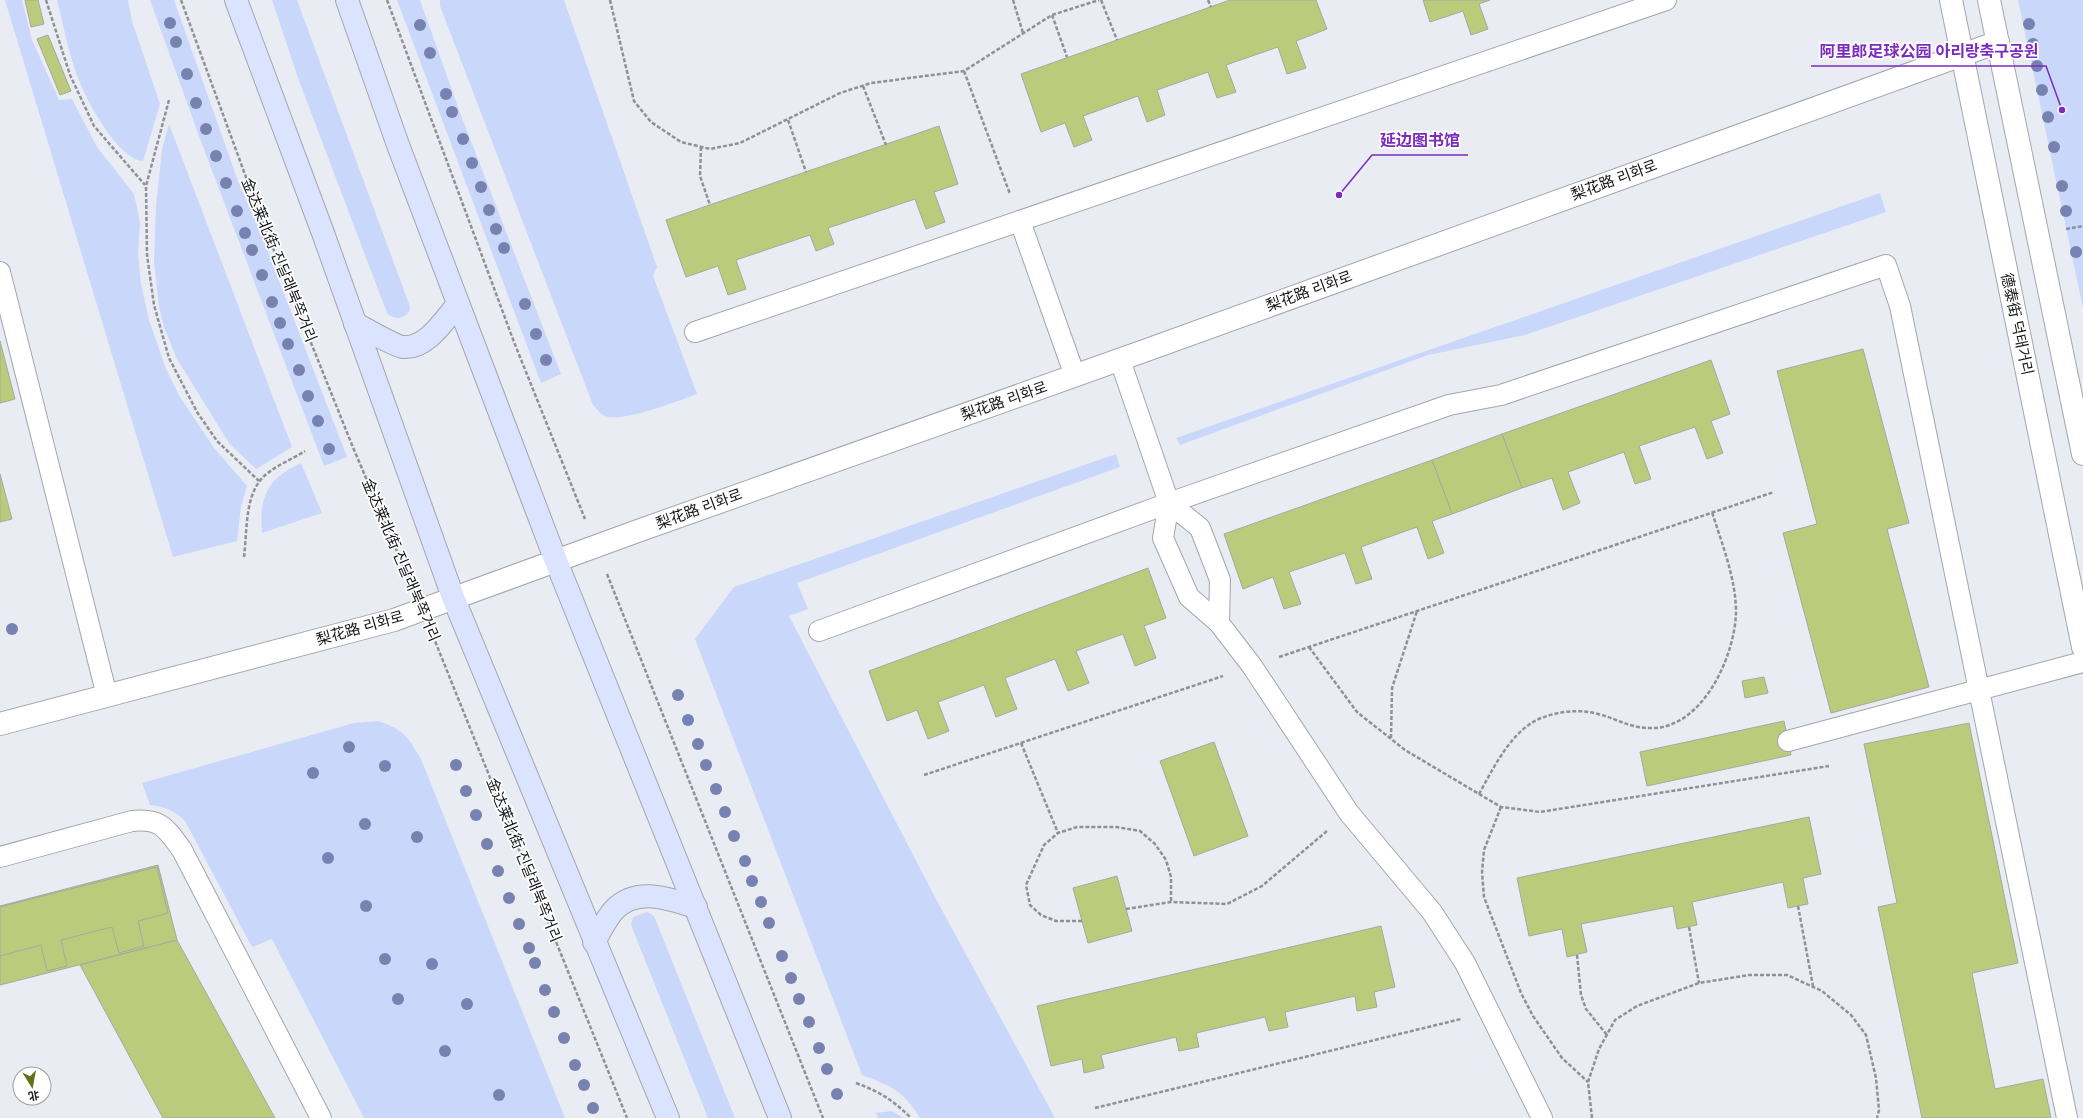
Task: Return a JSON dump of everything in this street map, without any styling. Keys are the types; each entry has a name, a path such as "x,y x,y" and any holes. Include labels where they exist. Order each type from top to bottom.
{"main road":[{"path":"236,0 453,597 594,942 668,1118"},
{"path":"347,0 396,138 556,561 780,1118"},
{"path":"355,324 403,347 418,344 434,333 458,304"},
{"path":"594,942 614,910 634,897 657,895 696,907"}],"street":[{"name":"德泰街 덕태거리","path":"1950,0 2083,647"},
{"path":"1989,0 2083,454"},
{"name":"梨花路 리화로","path":"0,724 386,622 1120,360 1718,142 1998,42"}],"lane":[{"path":"694,332 1666,0"},
{"path":"1020,221 1075,376"},
{"path":"819,631 1169,503 1448,405 1501,395 1886,265 1900,306 2067,1118"},
{"path":"0,272 108,696"},
{"path":"1120,360 1169,503 1163,538 1189,597 1219,623 1252,666 1349,813 1432,912 1465,963 1542,1118"},
{"path":"1169,503 1200,528 1220,580 1219,623"},
{"path":"1788,741 2083,662"},
{"path":"0,857 132,821 146,820 159,823 168,831 182,850 321,1118"}],"path":[{"path":"46,0 70,75 94,126 146,186"},
{"name":"金达莱北街 진달래북쪽거리","path":"181,0 261,218 349,437 422,609 627,1118"},
{"path":"610,0 634,101 651,122 681,142 710,149 740,143 840,93 871,83 964,71 1052,15 1100,0 1117,40"},
{"path":"1013,0 1023,34"},
{"path":"1208,0 1211,7"},
{"path":"1052,15 1067,57"},
{"path":"964,71 1020,221"},
{"path":"863,86 886,145"},
{"path":"170,100 146,186 147,255 154,305 169,358 197,412 217,441 259,481"},
{"path":"788,120 806,172"},
{"path":"701,147 700,176 710,205"},
{"path":"2064,229 2083,226"},
{"path":"244,556 251,498 259,481 277,467 305,451"},
{"path":"924,775 1774,492"},
{"path":"1479,794 1502,753 1520,733 1542,717 1568,711 1575,711 1597,714 1636,728 1655,728 1669,726 1688,715 1703,703 1716,682 1728,652 1736,613 1733,583 1712,512"},
{"path":"1391,739 1392,688 1417,611"},
{"path":"1309,647 1357,712 1405,750 1501,807 1540,812 1829,766"},
{"path":"1022,743 1058,833"},
{"path":"1501,807 1484,850 1482,872 1484,897 1521,993 1533,1016 1562,1058 1588,1082"},
{"path":"1126,909 1171,902 1227,904 1262,886 1349,813"},
{"path":"1082,921 1056,921 1040,915 1030,905 1026,885 1044,845 1058,833 1077,828 1116,827 1140,832 1155,844 1166,860 1171,878 1171,902"},
{"path":"1798,906 1813,986"},
{"path":"1689,927 1699,983"},
{"path":"1577,955 1581,995 1586,1009 1607,1035"},
{"path":"1592,1118 1588,1082 1599,1049 1614,1020 1637,1006 1699,983 1749,975 1787,975 1822,991 1851,1015 1866,1035 1876,1078 1879,1110 1877,1118"},
{"path":"1096,1108 1490,1012"},
{"path":"856,1083 877,1091 895,1102 911,1118"}],"shaded area":[{"path":"5,0 22,0 32,40 59,100 72,99 97,147 134,194 140,222 138,254 141,284 149,320 166,369 180,397 214,448 247,486 241,507 237,541 173,557"},
{"path":"57,0 128,0 132,21 160,104 143,161 134,158 125,152 115,142 90,104 73,63"},
{"path":"150,0 174,0 238,181 261,234 347,457 324,466 199,136"},
{"path":"272,0 297,0 409,304 410,310 402,317 396,318 387,313 298,78"},
{"path":"397,0 420,0 459,110 561,374 541,383"},
{"path":"440,0 564,0 657,267 653,276 697,394 664,406 637,414 624,416 605,416 593,405 440,6"},
{"path":"2018,0 2083,0 2083,308"},
{"path":"169,124 292,447 256,469 229,443 177,359 164,327 159,307 154,261 156,207 162,149"},
{"path":"1880,193 1886,212 1525,335 1428,355 1180,445 1176,438"},
{"path":"1116,454 1120,467 797,583 808,609 789,616 937,901 1055,1118 920,1118 908,1101 896,1090 881,1082 862,1075 695,639 734,587"},
{"path":"301,463 322,513 262,533 262,509 268,490 280,475"},
{"path":"378,721 400,731 408,739 421,759 565,1118 364,1118 272,939 252,947 185,821 177,814 169,810 150,805 142,783 354,723"},
{"path":"647,912 654,916 735,1118 708,1118 631,925 633,917"},
{"path":"892,1111 903,1118 878,1118 876,1113"}],"building":[{"path":"25,0 38,0 44,24 31,27"},
{"path":"1230,0 1316,0 1327,29 1296,41 1306,68 1287,74 1278,47 1226,65 1236,92 1217,98 1208,72 1157,90 1165,115 1147,122 1138,96 1083,116 1092,140 1074,147 1065,123 1041,132 1021,74"},
{"path":"1423,0 1490,0 1479,4 1488,29 1471,35 1463,11 1430,22"},
{"path":"48,35 71,91 60,95 37,39"},
{"path":"939,126 958,184 934,192 945,222 926,229 915,199 828,228 834,244 816,251 810,235 736,260 746,289 728,295 718,266 686,277 666,220"},
{"path":"0,341 15,399 0,403"},
{"path":"1863,349 1909,523 1887,529 1929,687 1831,713 1783,533 1817,524 1777,371"},
{"path":"1711,360 1730,414 1711,421 1723,453 1707,459 1695,427 1639,446 1651,479 1635,484 1624,452 1568,472 1580,503 1563,510 1552,478 1522,488 1502,434"},
{"path":"1502,434 1522,488 1452,514 1432,460"},
{"path":"1432,460 1452,514 1432,521 1444,553 1428,559 1417,527 1361,547 1372,579 1356,584 1345,553 1289,572 1301,604 1284,609 1273,577 1243,589 1224,534"},
{"path":"0,474 12,519 0,522"},
{"path":"1148,568 1166,618 1144,626 1156,658 1135,666 1123,634 1076,651 1089,683 1068,691 1055,659 1005,678 1017,709 996,717 984,685 938,702 949,731 928,739 917,710 887,721 869,671"},
{"path":"1764,677 1768,693 1745,698 1742,681"},
{"path":"1784,721 1791,755 1647,786 1640,752"},
{"path":"1969,723 2018,963 1972,973 1995,1089 2043,1079 2051,1118 1922,1118 1878,907 1897,903 1864,744"},
{"path":"1214,742 1248,836 1194,856 1160,761"},
{"path":"1809,817 1821,874 1803,878 1808,904 1788,908 1783,882 1692,902 1697,925 1677,929 1673,906 1581,924 1587,952 1567,957 1562,929 1529,936 1517,878"},
{"path":"158,865 177,940 0,985 0,906"},
{"path":"157,867 168,913 138,921 144,946 119,953 112,927 61,940 67,966 47,971 41,945 0,956 0,907"},
{"path":"1117,876 1132,931 1088,943 1073,888"},
{"path":"1381,926 1395,987 1374,992 1377,1007 1357,1011 1355,996 1285,1012 1288,1027 1269,1031 1265,1017 1196,1033 1199,1047 1179,1051 1176,1037 1101,1055 1104,1068 1084,1073 1082,1059 1051,1066 1037,1006"},
{"path":"177,940 275,1118 163,1118 80,965"}],"place":[{"name":"阿里郎足球公园 아리랑축구공원","path":"2062,110"},
{"name":"延边图书馆","path":"1339,195"}]}
